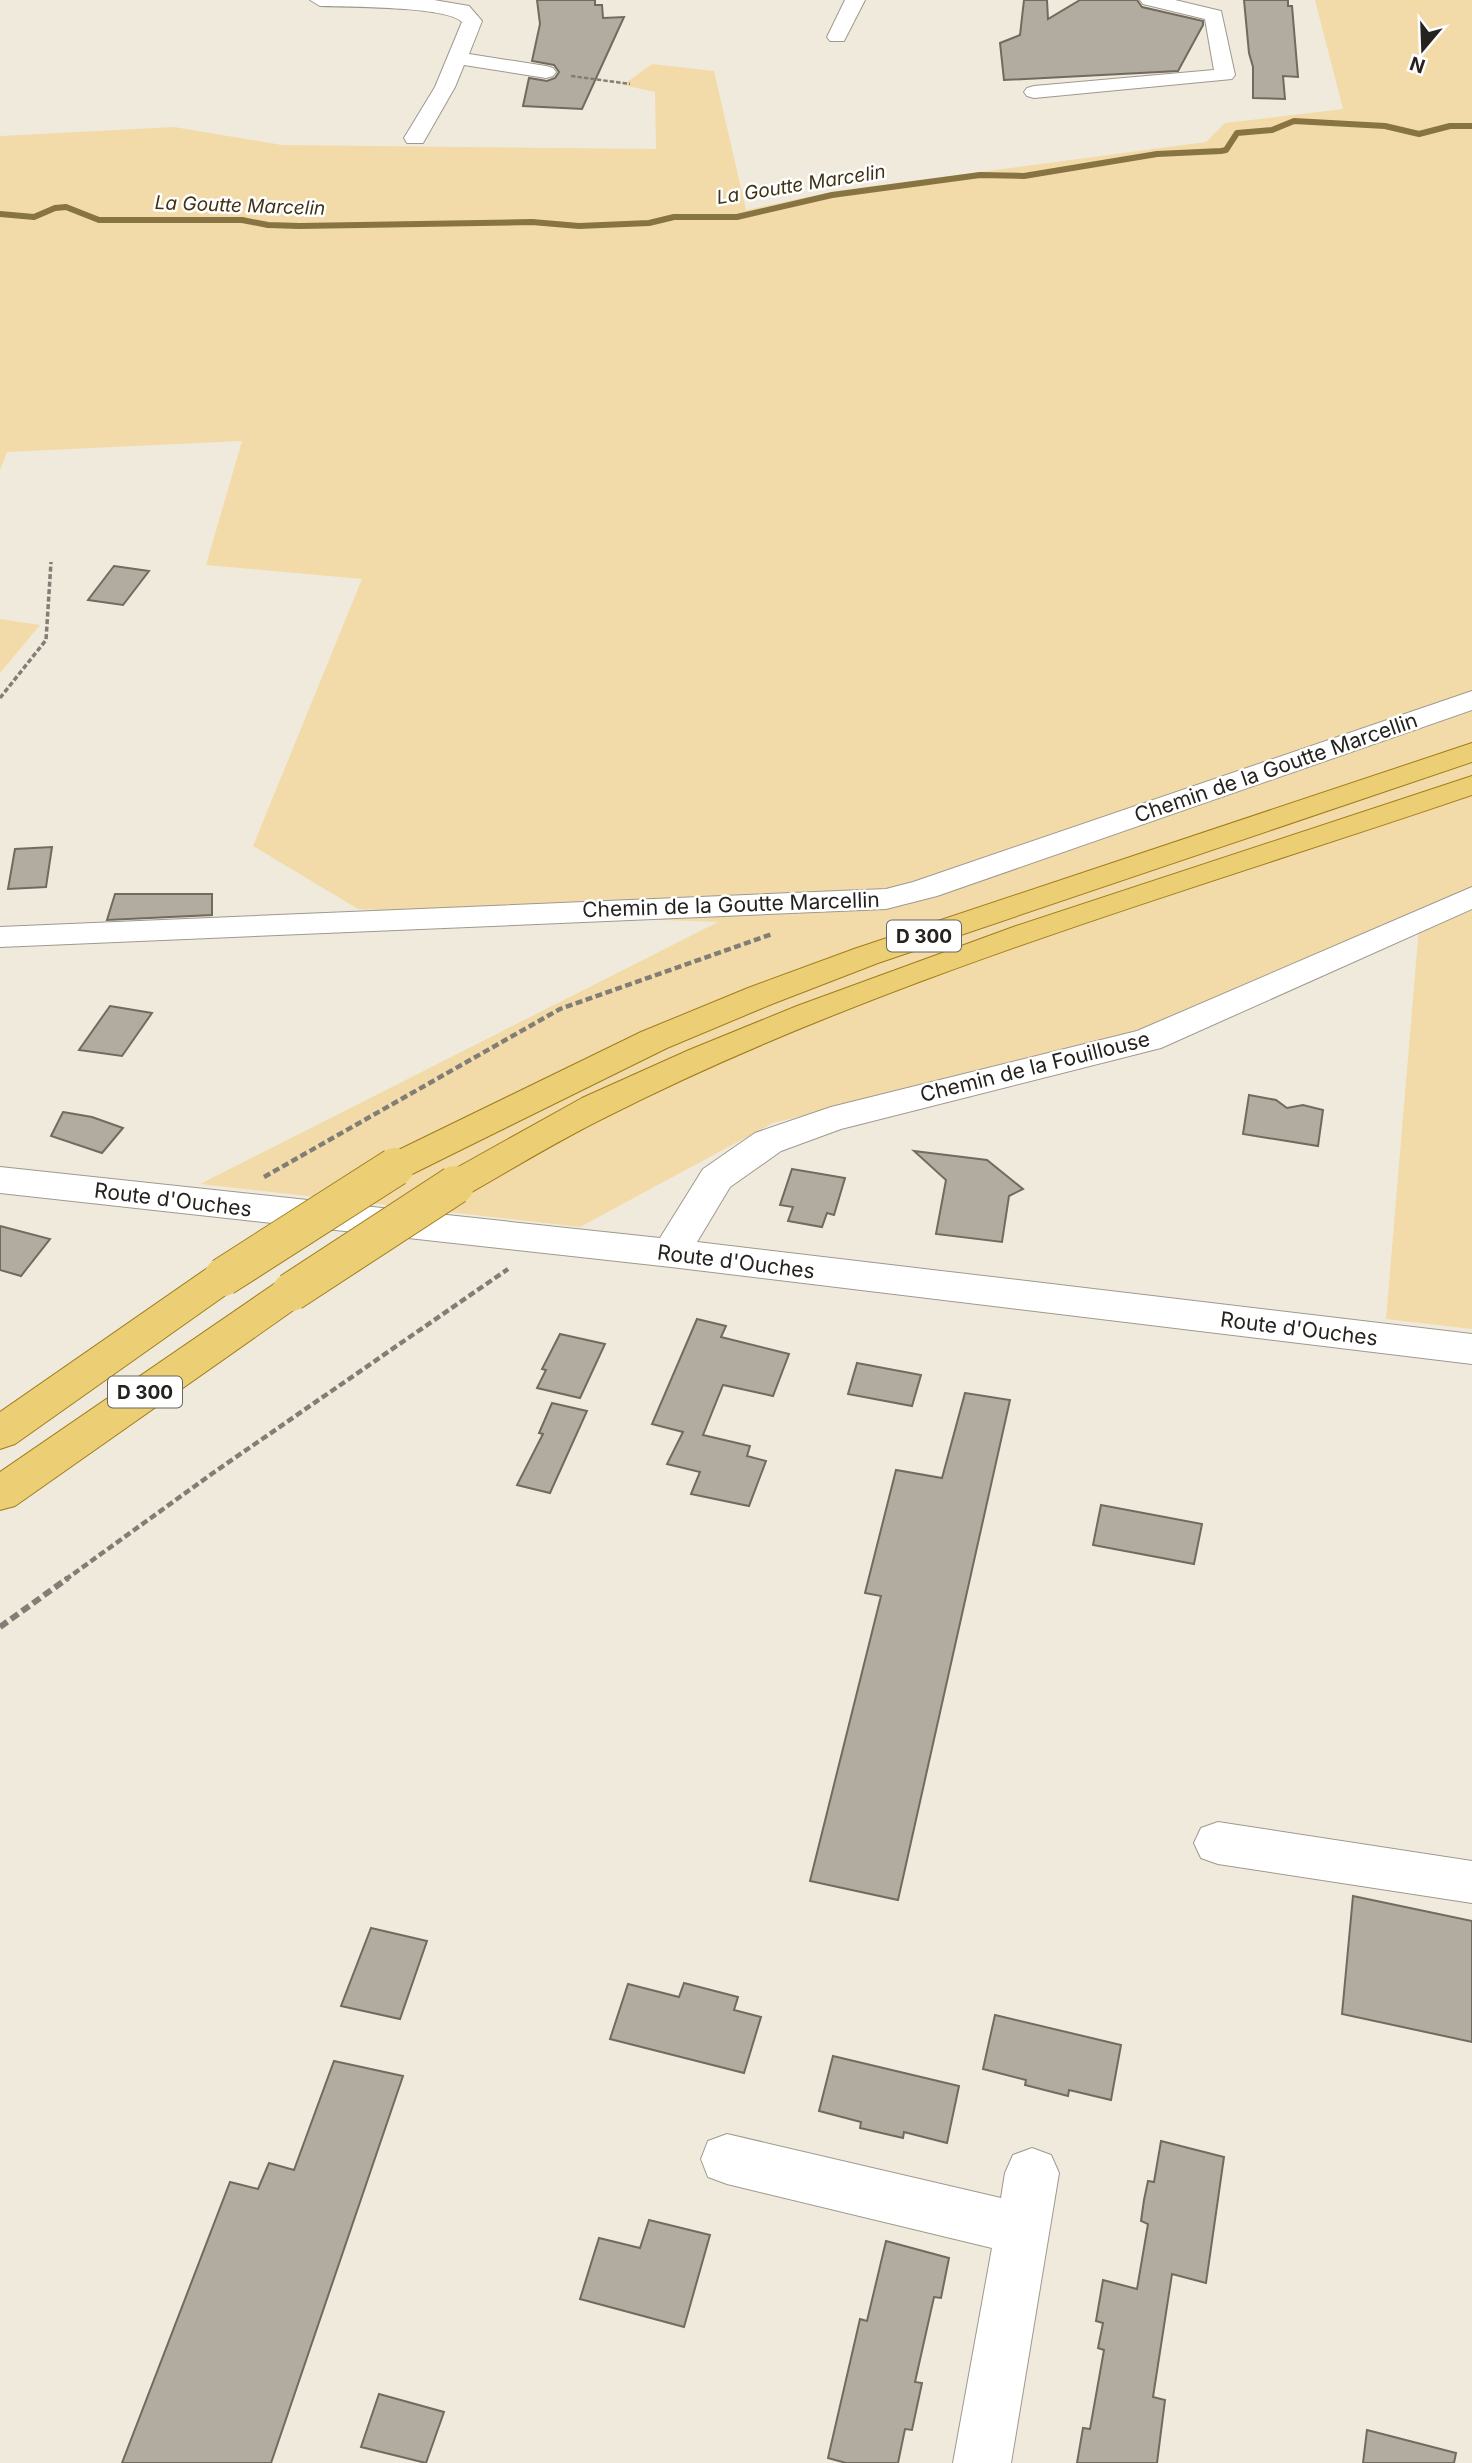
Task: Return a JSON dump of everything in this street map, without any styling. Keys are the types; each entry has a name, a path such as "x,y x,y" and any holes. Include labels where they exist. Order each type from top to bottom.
{"main road":[{"name":"D 300","path":"0,1433 223,1277 395,1167 654,1040 760,996 892,947 1472,752"},
{"name":"D 300","path":"0,1494 291,1292 455,1185 593,1108 732,1046 922,969 1179,880 1311,840 1472,785"}],"street":[{"path":"320,0 471,6 472,21 457,58 445,86 415,138"},
{"path":"837,37 855,0"},
{"path":"1034,92 1225,75 1214,15 1150,0"},
{"path":"457,58 546,72"},
{"name":"Chemin de la Goutte Marcellin","path":"0,937 886,899 925,889 1472,700"},
{"name":"Chemin de la Fouillouse","path":"671,1253 716,1178 768,1142 831,1119 1148,1040 1472,897"},
{"name":"Route d'Ouches","path":"0,1180 671,1253 1472,1349"},
{"path":"1218,1843 1472,1882"},
{"path":"727,2159 1022,2229"},
{"path":"982,2463 1032,2172"}],"path":[{"path":"546,72 630,84"},
{"path":"0,698 46,640 51,562"},
{"path":"215,1205 560,1009 778,932"},
{"path":"0,1627 213,1473 473,1295 544,1240"}],"shaded area":[{"path":"1315,0 1472,0 1472,1329 1386,1319 1420,915 1146,1032 773,1123 580,1227 200,1184 718,922 358,909 253,846 362,579 206,565 242,441 7,452 0,470 0,136 174,127 282,145 656,149 655,92 623,85 652,64 714,71 746,210 836,191 1206,142 1225,123 1343,109"},
{"path":"0,619 40,625 0,673"}],"building":[{"path":"537,0 595,0 595,5 602,5 603,18 624,17 582,109 523,106 529,78 547,81 555,78 559,72 554,65 532,61 540,24"},
{"path":"1024,0 1047,0 1048,19 1080,0 1137,0 1142,7 1203,21 1203,25 1178,71 1004,80 1000,43 1020,35"},
{"path":"1244,0 1288,0 1288,6 1292,6 1298,77 1283,76 1285,99 1253,98 1253,67 1249,53"},
{"path":"114,566 149,571 123,605 88,600"},
{"path":"52,847 46,887 8,889 15,849"},
{"path":"115,894 212,894 212,915 107,920"},
{"path":"110,1006 152,1013 122,1056 79,1050"},
{"path":"1249,1095 1276,1100 1287,1108 1303,1105 1323,1110 1318,1146 1243,1134"},
{"path":"63,1112 92,1117 123,1128 102,1153 51,1136"},
{"path":"914,1151 987,1160 1023,1189 1009,1196 1002,1242 936,1234 946,1180"},
{"path":"792,1169 845,1178 834,1215 827,1213 822,1227 788,1221 793,1207 780,1205"},
{"path":"0,1226 50,1239 21,1276 0,1270"},
{"path":"697,1319 726,1326 721,1337 789,1354 773,1396 723,1385 703,1435 750,1446 747,1456 766,1461 749,1506 691,1494 700,1472 667,1464 683,1432 652,1424"},
{"path":"560,1334 605,1344 580,1398 537,1388 546,1370 542,1369"},
{"path":"857,1363 921,1375 912,1406 848,1394"},
{"path":"965,1393 1010,1400 898,1900 810,1881 881,1596 865,1593 896,1470 942,1478"},
{"path":"552,1403 587,1411 550,1493 517,1485 543,1434 539,1433"},
{"path":"1101,1505 1202,1524 1194,1564 1093,1545"},
{"path":"1353,1896 1472,1921 1472,2042 1342,2014"},
{"path":"371,1928 427,1941 400,2019 341,2006"},
{"path":"684,1983 738,1997 734,2010 761,2017 744,2073 610,2039 628,1984 679,1997"},
{"path":"995,2015 1121,2045 1111,2100 1069,2090 1068,2096 1025,2085 1026,2080 983,2069"},
{"path":"833,2056 959,2086 947,2143 904,2132 903,2138 860,2128 861,2122 819,2111"},
{"path":"334,2061 403,2076 271,2463 122,2463 230,2182 258,2189 269,2163 294,2170"},
{"path":"1161,2141 1224,2157 1206,2283 1172,2274 1153,2397 1165,2400 1157,2463 1077,2463 1083,2428 1090,2429 1104,2350 1098,2348 1103,2323 1096,2321 1103,2280 1137,2289 1148,2224 1141,2221 1144,2200 1148,2181 1154,2182"},
{"path":"649,2220 710,2235 684,2327 580,2299 599,2238 640,2248"},
{"path":"886,2241 949,2258 941,2298 934,2297 915,2382 922,2383 912,2430 905,2429 898,2463 846,2463 828,2458 860,2319 867,2321"},
{"path":"379,2394 444,2412 426,2463 361,2447"},
{"path":"1367,2430 1456,2453 1454,2463 1363,2463"}],"waterway":[{"name":"La Goutte Marcelin","path":"0,214 34,217 55,208 66,207 99,220 242,220 268,225 299,226 532,222 579,226 649,223 674,217 737,217 832,195 980,175 1024,176 1157,154 1221,151 1226,150 1237,133 1272,130 1294,121 1385,126 1419,134 1450,126 1472,126"}]}
